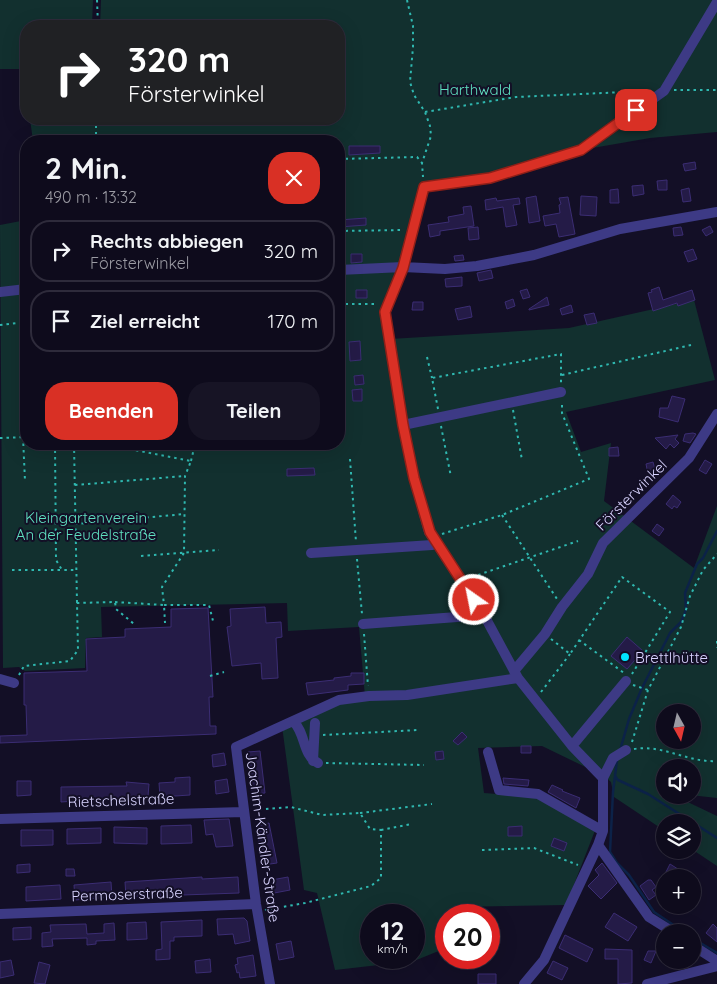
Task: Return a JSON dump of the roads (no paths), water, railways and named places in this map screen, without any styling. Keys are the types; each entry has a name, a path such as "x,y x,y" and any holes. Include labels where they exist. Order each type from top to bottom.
{"street":[{"path":"604,778 572,746 516,674 484,614 430,532 414,478 403,425 385,312 403,268 424,187 490,178 581,150 664,91 717,2"},
{"path":"345,270 445,269 477,266 534,255 620,229 717,212"},
{"path":"0,292 20,289"},
{"path":"403,425 561,392"},
{"name":"Försterwinkel","path":"516,674 562,607 588,574 603,543 689,458 717,414"},
{"path":"311,553 432,544 434,540"},
{"path":"363,624 484,614"},
{"name":"Joachim-Kändler-Straße","path":"270,984 256,908 236,747 339,700 369,696 407,695 516,674"},
{"path":"0,679 14,683"},
{"path":"572,746 626,681"},
{"path":"293,721 299,729 309,756 316,762 315,723"},
{"path":"524,984 544,960 598,845 603,831 604,778 613,758 628,750"},
{"path":"488,752 499,790 538,794 603,831"},
{"name":"Rietschelstraße","path":"0,819 243,812"},
{"path":"598,845 649,917 660,924"},
{"name":"Permoserstraße","path":"0,914 256,908"},
{"path":"701,951 717,962"},
{"path":"647,984 717,966"}],"waterway":[{"path":"621,747 629,719 642,688 670,633 681,622 684,615 686,609 685,593 697,564 703,558 717,531"},
{"path":"617,760 613,792 610,852 617,863 629,875 654,912 672,924"},
{"path":"615,776 618,780 648,794 717,838"},
{"path":"701,943 717,953"}],"place":[{"name":"Brettlhütte","path":"625,657"}],"park label":[{"name":"Harthwald","path":"475,89"},
{"name":"Kleingartenverein An der Feudelstraße","path":"86,526"}]}
